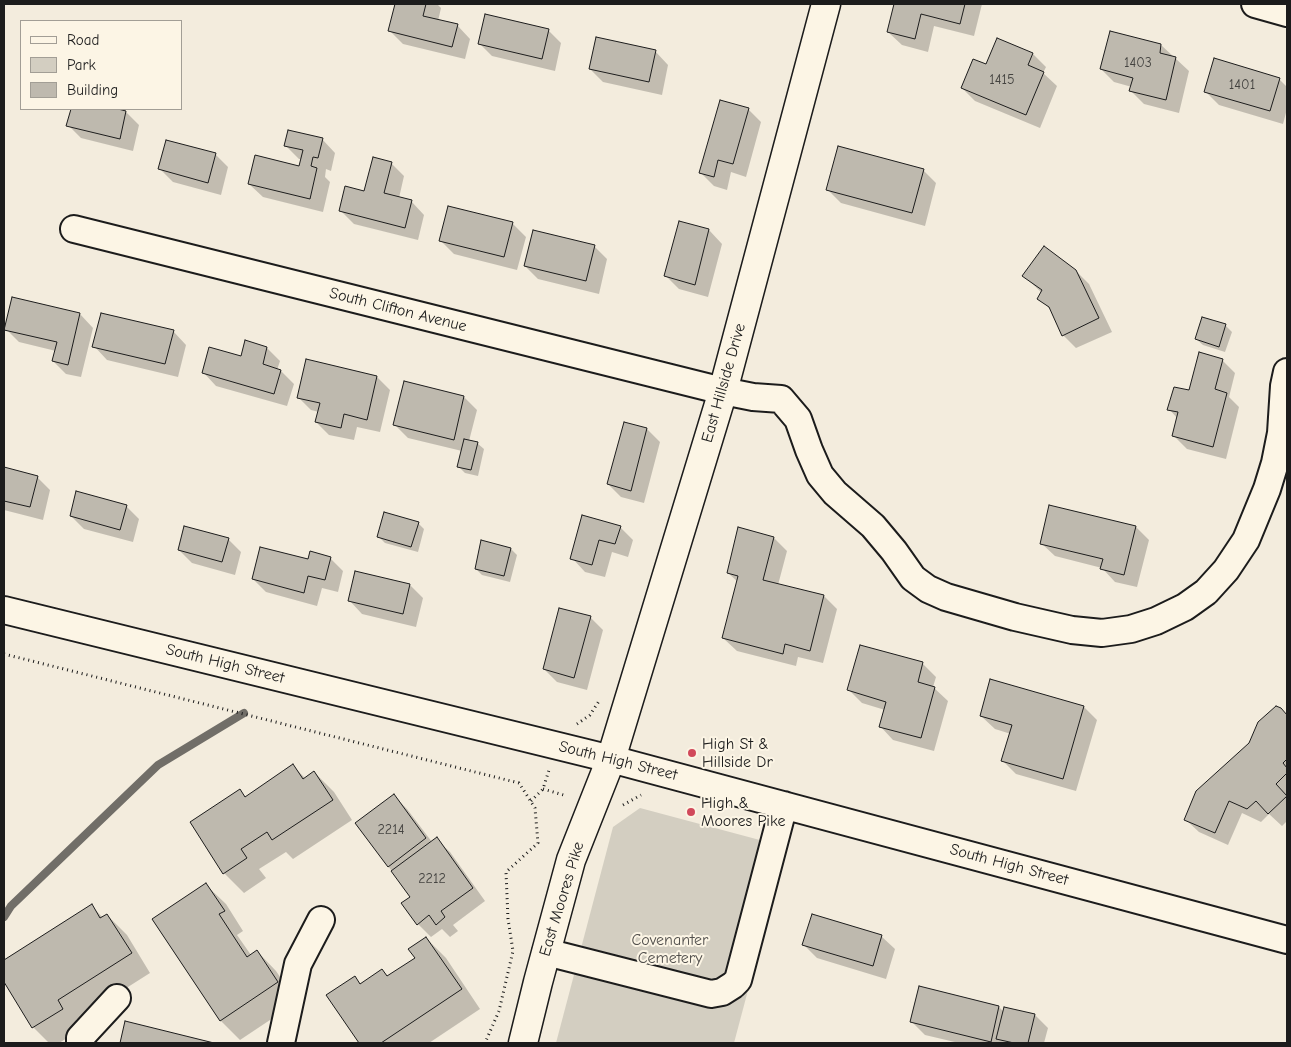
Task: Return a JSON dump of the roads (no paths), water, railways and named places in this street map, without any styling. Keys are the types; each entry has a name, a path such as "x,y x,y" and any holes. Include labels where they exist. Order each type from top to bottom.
{"main road":[{"name":"East Hillside Drive","path":"611,759 723,391 826,4"},
{"name":"East Moores Pike","path":"523,1043 571,860 611,759"}],"street":[{"path":"1255,4 1287,13"},
{"name":"South Clifton Avenue","path":"74,229 723,391 753,397 781,399 798,419 820,475 835,493 873,526 913,578 928,590 1015,618 1072,630 1102,633 1131,629 1156,621 1185,607 1206,592 1226,570 1246,540 1268,489 1281,433 1284,386 1287,372"},
{"name":"South High Street","path":"4,610 611,759 1287,940"},
{"path":"546,952 711,994 722,992 738,980 784,805"},
{"path":"281,1043 298,964 321,920"},
{"path":"80,1043 80,1038 118,998"}],"waterway":[{"path":"4,917 11,906 158,765 244,713"}],"place":[{"name":"High St & Hillside Dr","path":"692,753"},
{"name":"High & Moores Pike","path":"691,812"}],"park label":[{"name":"Covenanter Cemetery","path":"670,949"}]}
